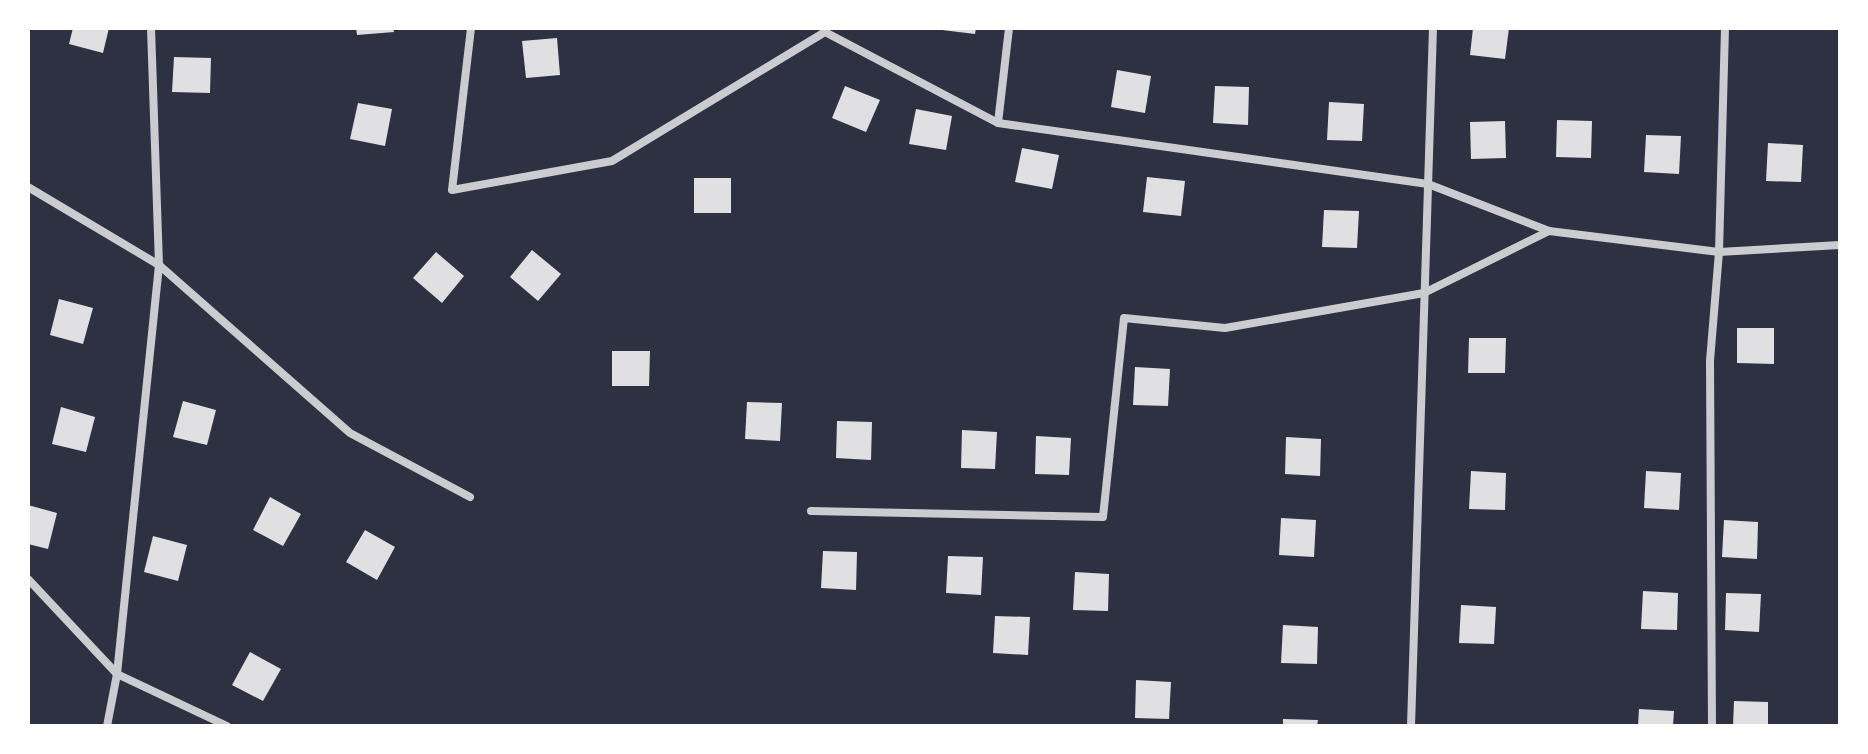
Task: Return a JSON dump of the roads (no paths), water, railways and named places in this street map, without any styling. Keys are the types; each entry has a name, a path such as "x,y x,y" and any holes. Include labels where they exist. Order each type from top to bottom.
{"street":[{"path":"107,726 117,674 159,265 151,28"},
{"path":"471,28 452,190 612,161 824,30 998,123 1428,184 1549,231 1719,252 1840,245"},
{"path":"998,123 1009,28"},
{"path":"1411,726 1433,28"},
{"path":"1712,726 1710,361 1719,252 1725,28"},
{"path":"28,187 159,265 350,433 470,497"},
{"path":"811,511 1103,517 1124,318 1225,328 1424,293 1549,231"},
{"path":"28,579 117,674 227,726"}]}
